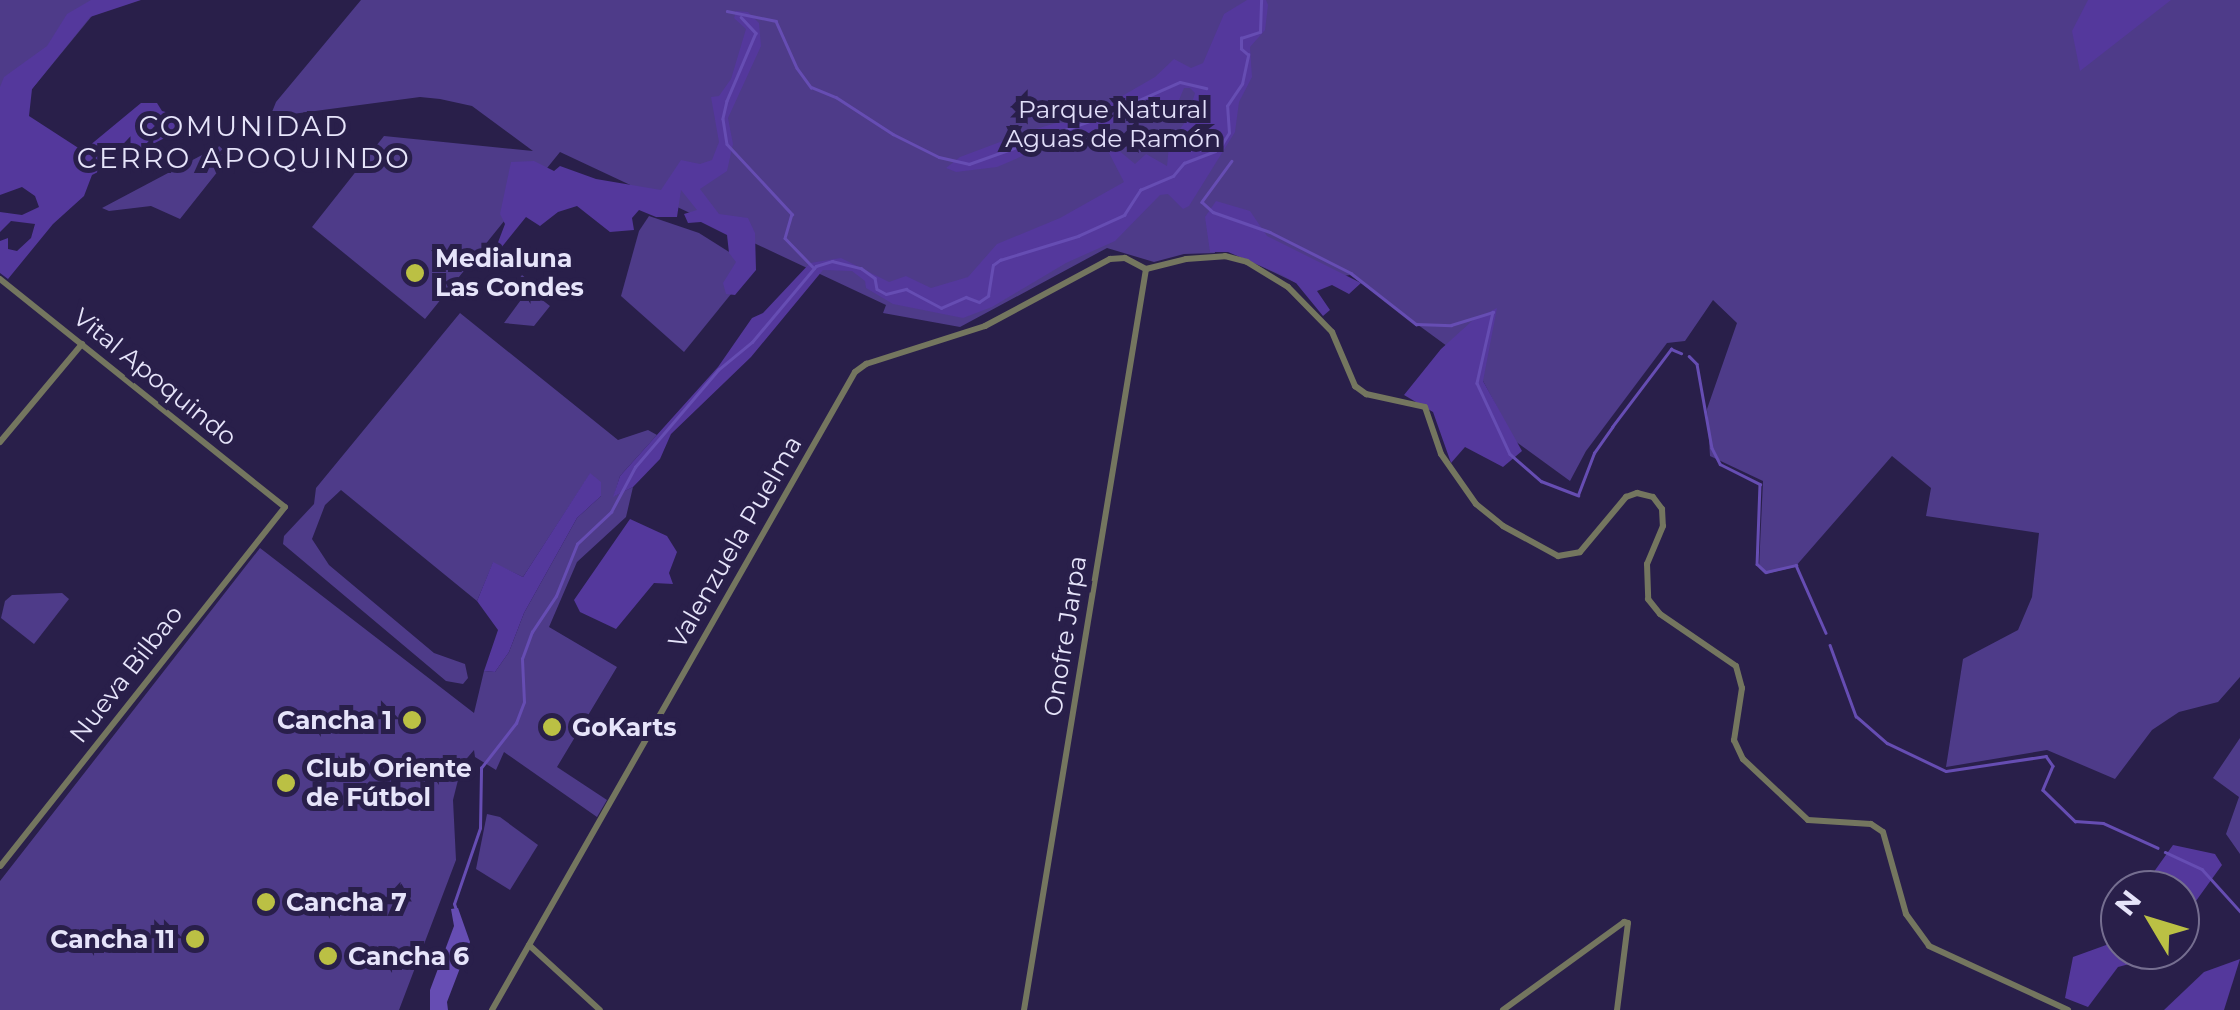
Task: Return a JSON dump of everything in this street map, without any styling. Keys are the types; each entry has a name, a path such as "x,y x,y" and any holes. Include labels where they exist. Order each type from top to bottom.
{"street":[{"name":"Valenzuela Puelma","path":"492,1010 855,372 866,364 985,326 1110,259 1125,258 1146,269 1186,259 1226,256 1247,262 1288,286 1332,332 1355,386 1366,394 1424,407 1431,414 1441,454 1476,504 1503,526 1554,554 1570,557 1580,552 1626,496 1638,493 1653,497 1662,509 1663,526 1648,564 1646,595 1657,611 1736,666 1742,688 1734,740 1743,759 1808,820 1870,824 1883,832 1906,914 1933,950 2068,1010"},
{"name":"Onofre Jarpa","path":"1024,1010 1146,269"},
{"name":"Vital Apoquindo","path":"0,279 285,507"},
{"path":"0,442 82,344"},
{"name":"Nueva Bilbao","path":"0,866 285,507"},
{"path":"1504,1010 1616,925 1628,923 1617,1010"},
{"path":"529,945 600,1010"}],"green space":[{"path":"0,0 105,0 0,128"},
{"name":"Parque Natural Aguas de Ramón","path":"361,0 2240,0 2240,677 2218,702 2179,712 2152,730 2115,779 2047,750 1946,767 1963,659 2018,630 2032,597 2039,533 1926,516 1931,488 1892,456 1795,567 1765,574 1759,568 1763,481 1710,456 1707,409 1737,323 1713,300 1685,341 1667,343 1586,451 1570,481 1515,441 1483,381 1451,349 1350,275 1296,283 1213,243 1215,253 1184,254 1154,262 1107,248 960,327 883,313 886,305 560,152 425,319 312,227 384,136 533,151 472,106 440,99 420,97 270,117 276,102"},
{"path":"219,146 230,156 180,219 151,206 109,211 102,208"},
{"path":"649,216 699,233 753,267 684,352 621,296 639,231"},
{"path":"522,275 527,279 523,285 550,306 534,326 504,323 526,293 516,283"},
{"path":"460,313 618,440 648,430 657,435 620,476 614,496 633,487 626,517 577,562 549,627 617,667 557,767 607,800 597,817 504,752 496,770 475,757 474,750 462,764 453,800 456,860 399,1010 0,1010 0,881 260,548 474,713 484,671 495,672 509,652 524,613 577,518 601,496 590,474 523,577 493,563 477,601 341,490 325,505 312,539 329,565 434,653 465,664 468,678 463,684 446,681 283,544 284,536 314,504 316,488"},
{"path":"62,593 69,599 34,644 1,618 5,601 12,595"},
{"path":"2240,738 2240,854 2226,834 2239,797 2213,778"},
{"path":"487,814 500,817 538,845 510,890 476,869"}],"shaded area":[{"path":"91,0 141,0 90,17 32,89 29,116 83,151 141,103 157,103 162,111 198,121 92,175 84,196 53,224 8,279 0,273 0,241 8,238 8,249 17,251 31,238 35,224 11,221 0,232 0,212 22,215 39,207 35,196 22,187 0,195 0,87 4,77 47,46 67,14"},
{"path":"1247,0 1266,0 1268,5 1265,30 1250,47 1252,77 1239,102 1235,132 1189,206 1183,209 1168,194 1160,195 1115,241 1066,263 992,307 963,318 893,304 866,288 865,281 852,271 823,270 751,357 671,434 660,459 633,487 613,497 620,476 718,367 752,318 763,313 810,263 841,258 889,282 906,276 931,288 968,277 997,244 1060,218 1124,182 1109,153 1117,149 1135,164 1146,154 1167,166 1169,145 1187,119 1195,93 1190,88 1184,88 1179,100 1165,110 1139,110 1094,133 1071,135 997,167 956,172 946,168 960,157 1032,130 1056,123 1069,123 1074,128 1097,120 1103,107 1155,77 1174,59 1191,68 1203,63 1224,14"},
{"path":"2088,0 2171,0 2080,71 2072,31"},
{"path":"736,11 748,12 759,23 761,46 728,118 733,144 727,171 700,189 719,214 748,218 755,233 756,270 735,295 726,294 723,283 736,262 729,253 727,235 701,222 688,223 684,214 697,210 681,190 677,217 656,217 639,210 632,218 634,230 610,232 577,206 558,212 540,226 526,217 501,248 497,245 505,224 500,214 511,162 534,161 554,171 560,166 596,179 661,190 681,160 700,164 712,160 719,142 711,97 719,96 731,79 746,29 734,18"},
{"path":"1216,201 1250,211 1267,236 1361,283 1349,294 1332,285 1317,291 1330,310 1323,316 1296,283 1282,275 1228,252 1210,252 1205,217"},
{"path":"1497,308 1483,381 1522,451 1503,467 1465,447 1451,463 1433,412 1404,395 1441,349 1472,321"},
{"path":"590,473 601,482 601,496 577,518 524,613 509,652 495,672 484,671 498,630 477,601 493,562 523,577"},
{"path":"630,519 667,536 677,552 669,573 673,584 654,583 616,629 580,612 574,600"},
{"path":"2173,845 2215,854 2222,865 2200,895 2200,870 2155,870"},
{"path":"458,908 470,942 447,1002 448,1010 430,1010 430,990 454,926 451,909"},
{"path":"2100,947 2100,970 2116,970 2088,1007 2065,998 2073,957"},
{"path":"2240,959 2224,1010 2164,1010 2204,972"}],"waterway":[{"path":"456,910 454,904 480,828 481,768 516,723 524,702 522,659 532,632 556,596 577,544 611,512 635,467 718,370 752,342 816,266 832,261 861,268 875,278 877,289 886,294 906,289 941,308 966,297 979,302 988,296 993,265 1000,260 1078,236 1124,215 1140,190 1173,176 1184,163 1215,151 1222,144 1229,133 1227,106 1242,84 1248,55 1241,49 1241,38 1260,32 1261,0"},
{"path":"727,11 776,21 797,68 811,87 836,97 893,134 939,157 969,164 1101,117 1180,82 1206,88"},
{"path":"741,17 756,33 727,101 723,119 727,144 792,214 785,238 814,268"},
{"path":"1232,161 1202,202 1213,212 1270,232 1351,273 1416,324 1451,325 1493,312 1477,383 1510,454 1541,481 1578,495 1594,453 1612,427 1671,349 1681,353"},
{"path":"1689,356 1697,364 1712,448 1720,464 1760,484 1757,564 1766,572 1796,565 1826,633"},
{"path":"1830,645 1856,716 1887,743 1946,771 2046,756 2053,766 2043,790 2075,821 2103,823 2158,848"},
{"path":"2165,852 2202,869 2240,911"}],"place":[{"name":"Medialuna Las Condes","path":"415,273"},
{"name":"Cancha 1","path":"412,720"},
{"name":"GoKarts","path":"552,727"},
{"name":"Club Oriente de Fútbol","path":"286,783"},
{"name":"Cancha 7","path":"266,902"},
{"name":"Cancha 11","path":"195,939"},
{"name":"Cancha 6","path":"328,956"}],"district":[{"name":"COMUNIDAD CERRO APOQUINDO","path":"244,142"}]}
